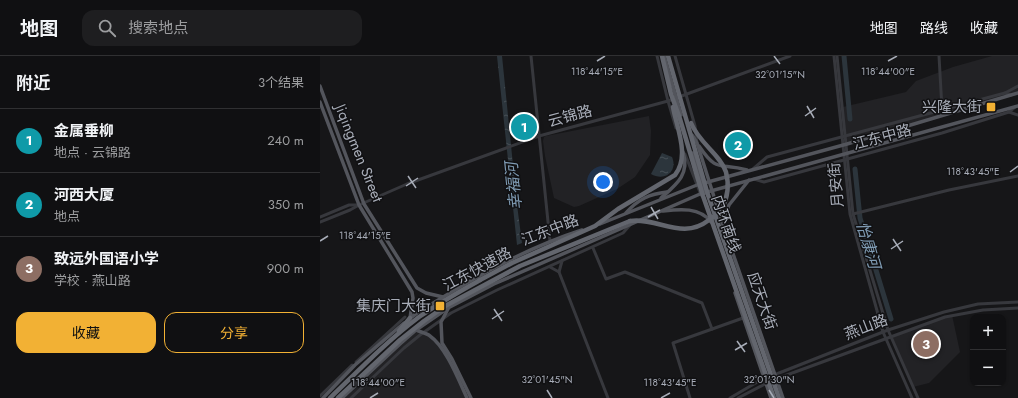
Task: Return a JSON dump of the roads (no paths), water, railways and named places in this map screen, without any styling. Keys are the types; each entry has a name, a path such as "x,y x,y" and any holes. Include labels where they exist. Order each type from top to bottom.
{"highway":[{"name":"内环南线","path":"664,56 671,94 703,196 774,398"},
{"name":"内环南线","path":"664,56 708,195 779,398"},
{"name":"江东快速路","path":"330,398 394,338 444,300 512,263 595,226 618,209 675,175 680,166 682,156 671,94"},
{"path":"630,223 646,221 671,228 687,229 704,224 718,213 722,206 727,190 726,172 718,158 696,134 678,99"},
{"name":"江东快速路","path":"338,398 397,343 424,321 442,309 481,286 520,266 630,223"},
{"path":"394,338 408,318"},
{"path":"397,343 416,330"}],"main road":[{"name":"Jiqingmen Street","path":"320,86 364,204 417,288 426,293 443,297"},
{"name":"江东中路","path":"323,398 355,365 408,318 488,270 550,241 625,214 708,181 845,144 1018,93"},
{"name":"应天大街","path":"678,99 687,127 697,143 711,190 783,398"},
{"name":"应天大街","path":"678,99 705,192 705,198 712,223 771,398"},
{"name":"Jiqingmen Street","path":"320,102 359,205 412,292 413,298 408,318"},
{"name":"江东中路","path":"342,398 416,330 448,308 494,284 630,223 711,190 1017,106"},
{"path":"658,200 683,176 685,158 680,141"},
{"path":"697,143 706,156 717,166 736,167 748,170"},
{"path":"722,222 729,205 751,179"},
{"path":"625,214 633,204 652,194 668,192"},
{"path":"660,211 695,211 706,215 712,223"},
{"path":"448,308 441,322 441,344 467,398"},
{"path":"416,330 430,336 441,344 452,358 471,398"}],"street":[{"path":"531,56 550,241"},
{"path":"658,56 668,101 680,141 700,194 705,198"},
{"name":"应天大街","path":"675,56 695,126 697,143"},
{"name":"云锦路","path":"320,217 349,205 364,204 407,184 539,136 678,99 686,94 790,56"},
{"path":"834,56 844,137"},
{"path":"837,56 844,137"},
{"path":"939,56 942,109"},
{"name":"江东中路","path":"753,169 767,157 1005,93 1018,86"},
{"path":"1005,93 1011,95"},
{"name":"江东中路","path":"751,179 764,182 942,133 1009,112 1017,106"},
{"path":"1009,112 1018,115"},
{"name":"月安街","path":"844,137 850,214 883,332 912,398"},
{"path":"846,159 854,214 888,330 918,398"},
{"path":"854,214 949,190 1018,176"},
{"name":"云锦路","path":"320,222 359,205"},
{"name":"江东中路","path":"351,398 404,348 451,313 497,290 593,248 623,233 630,223"},
{"path":"593,248 606,280 624,272 702,303 712,329"},
{"path":"559,272 562,261"},
{"path":"550,266 559,272 608,398"},
{"name":"燕山路","path":"730,398 765,381 888,330 944,312 978,304 1018,302"},
{"name":"燕山路","path":"775,377 952,315 983,310 1018,308"},
{"name":"江东中路","path":"320,396 408,318"},
{"path":"690,398 673,344 743,318"},
{"name":"燕山路","path":"738,398 765,381"}],"water":[{"name":"幸福河","path":"497,56 502,56 522,243 517,245"},
{"path":"662,153 672,157 673,167 669,174 661,177 651,174"}],"waterway":[{"name":"怡康河","path":"844,56 850,119"},
{"name":"怡康河","path":"855,169 860,218 891,319"}],"place":[{"name":"兴隆大街","path":"991,107"},
{"name":"金属垂柳","path":"524,127"},
{"name":"河西大厦","path":"738,145"},
{"name":"集庆门大街","path":"440,306"},
{"name":"致远外国语小学","path":"926,344"}]}
